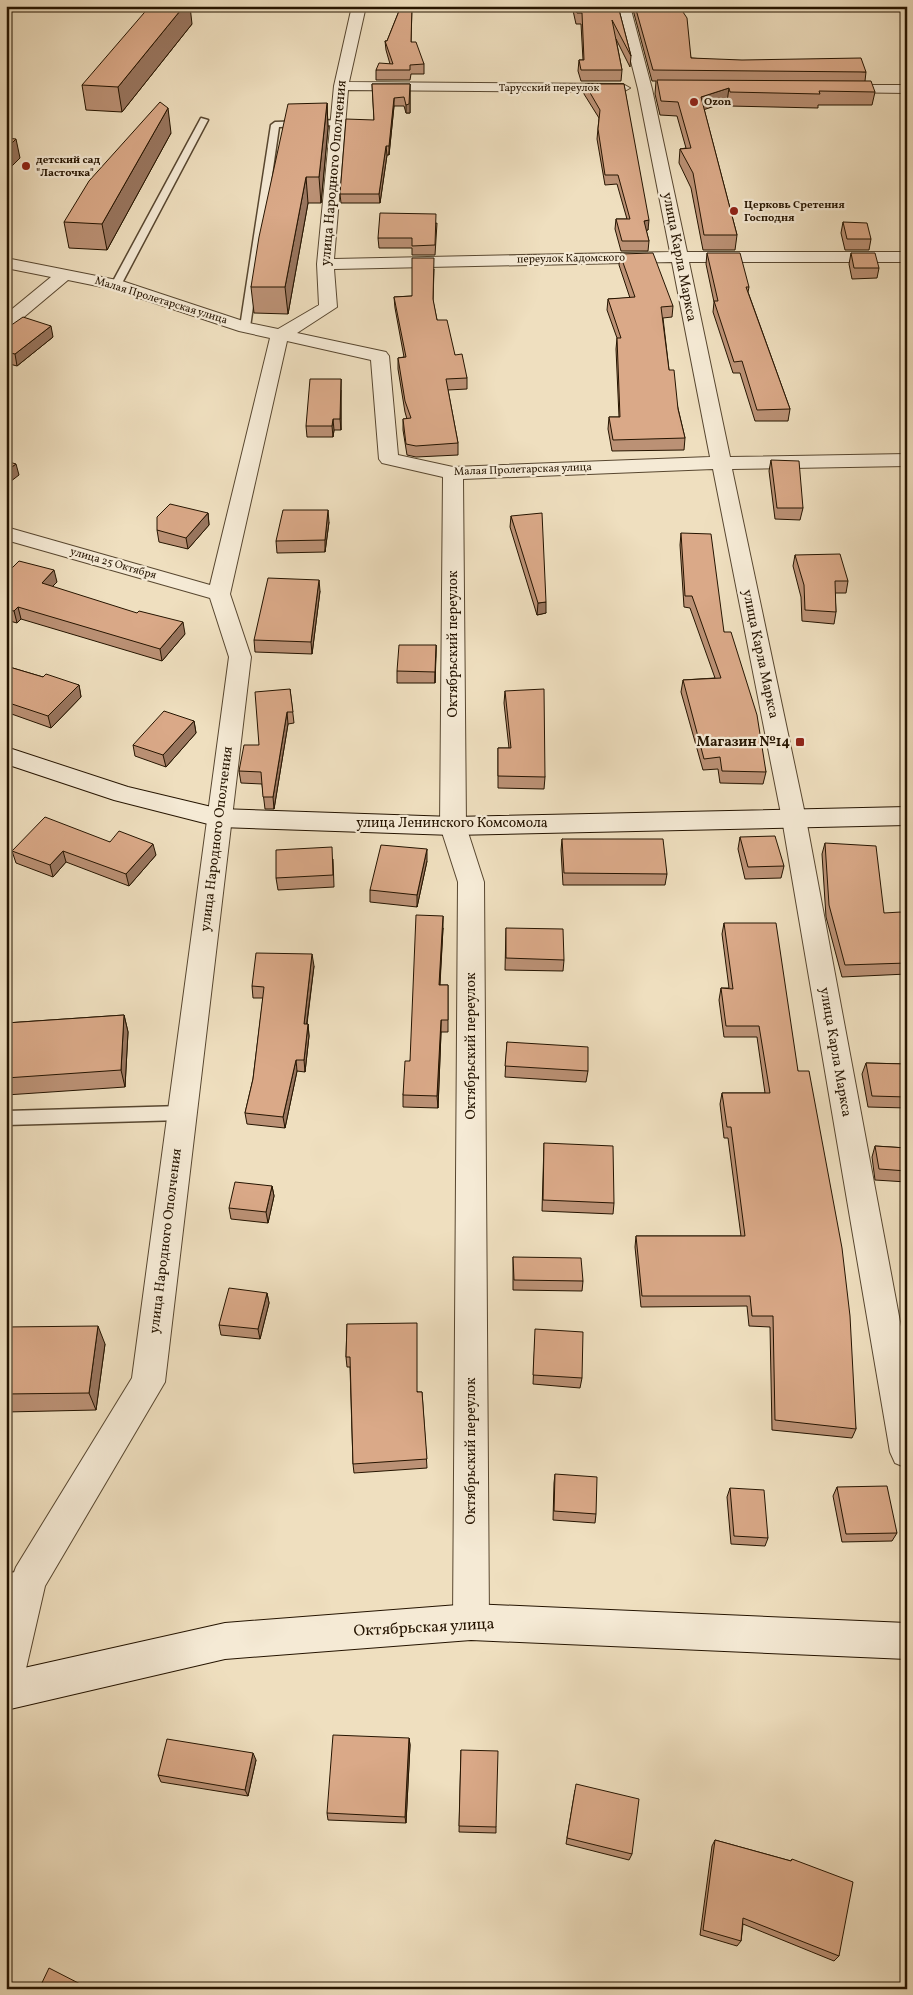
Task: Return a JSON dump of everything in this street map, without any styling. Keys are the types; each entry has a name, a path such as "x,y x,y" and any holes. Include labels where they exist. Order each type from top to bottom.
{"street":[{"name":"улица Народного Ополчения","path":"280,335 328,307 325,264 341,86 359,6"},
{"name":"улица Карла Маркса","path":"622,6 650,89 678,256 794,819 907,1452"},
{"name":"Тарусский переулок","path":"341,86 650,89"},
{"path":"820,89 907,89"},
{"name":"переулок Кадомского","path":"325,264 678,256 907,257"},
{"name":"Малая Пролетарская улица","path":"6,263 116,285 245,327 380,356 389,459 452,473 720,463 907,460"},
{"path":"6,323 65,274"},
{"path":"219,594 280,335"},
{"name":"Октябрьский переулок","path":"452,473 453,826 471,882 471,1622"},
{"name":"улица 25 Октября","path":"6,534 219,594"},
{"name":"улица Народного Ополчения","path":"6,1673 18,1582 148,1382 240,657 219,594"},
{"name":"улица Ленинского Комсомола","path":"6,755 123,794 220,818 453,826 907,816"},
{"name":"Октябрьская улица","path":"6,1691 224,1642 471,1622 907,1641"}],"lane":[{"path":"116,285 204,120"},
{"path":"245,327 275,125 338,122"},
{"path":"6,1118 182,1113"}],"building":[{"path":"150,6 184,6 118,87 82,85"},
{"path":"401,6 412,6 411,42 416,42 424,64 410,65 410,70 376,70 379,63 393,64 385,41 387,41"},
{"path":"575,6 618,6 631,56 612,20 622,70 581,70 579,60 584,60 582,13 577,13"},
{"path":"635,6 679,6 687,18 691,58 742,60 861,58 866,72 653,70"},
{"path":"657,80 871,81 875,92 819,91 820,94 730,92 729,88 701,97 737,235 704,235 693,173 680,149 691,148 678,102 661,101"},
{"path":"372,84 410,84 409,104 406,105 404,97 394,98 389,146 386,146 379,194 340,194 346,119 374,120"},
{"path":"585,84 624,84 649,220 644,221 649,241 622,241 616,219 630,219 618,175 605,175 598,129 600,110"},
{"path":"160,102 168,108 102,224 64,222 89,181"},
{"path":"327,103 319,177 306,177 285,287 251,287 259,237 288,104"},
{"path":"6,138 16,139 6,149"},
{"path":"380,213 436,214 435,245 412,246 412,238 378,238"},
{"path":"843,222 867,223 871,239 847,239"},
{"path":"653,253 673,306 661,307 669,370 674,370 678,409 685,438 613,440 609,417 620,417 617,338 621,338 608,299 635,297 620,254"},
{"path":"707,253 740,253 749,287 746,287 790,409 757,410 742,361 734,362 714,301 718,301"},
{"path":"851,253 875,253 879,268 854,268"},
{"path":"412,258 434,258 433,299 437,320 447,320 455,355 462,354 467,378 446,379 458,443 416,446 406,444 403,419 411,418 405,401 398,358 406,357 394,297 412,296"},
{"path":"23,317 51,326 15,354 6,352 6,326 10,326"},
{"path":"310,379 341,379 340,419 333,419 332,426 306,426"},
{"path":"771,460 799,461 803,508 777,508"},
{"path":"6,461 16,464 6,471"},
{"path":"170,504 208,513 186,538 157,530 157,517"},
{"path":"283,510 328,510 325,540 276,541"},
{"path":"542,513 546,602 538,603 511,516"},
{"path":"681,533 711,534 724,632 731,632 757,715 766,772 722,771 720,757 704,759 683,680 721,678 692,596 685,596"},
{"path":"840,554 848,581 835,581 836,612 805,610 804,585 795,555"},
{"path":"19,561 54,570 42,583 137,613 139,611 183,622 160,649 18,607 14,611 6,609 6,567 11,569"},
{"path":"268,578 319,580 311,642 254,640"},
{"path":"399,645 436,645 435,672 397,671"},
{"path":"6,666 43,677 46,674 79,685 48,716 6,702"},
{"path":"290,689 293,712 287,712 273,797 263,797 261,772 239,771 244,745 259,745 255,692"},
{"path":"544,689 545,777 498,776 498,748 511,748 505,691"},
{"path":"164,711 194,721 163,755 133,745"},
{"path":"45,817 110,842 119,831 153,844 126,874 63,851 50,865 12,851"},
{"path":"775,836 784,866 748,867 740,837"},
{"path":"562,839 663,839 667,874 564,873"},
{"path":"825,843 876,846 884,913 901,912 907,932 907,963 845,965 829,905"},
{"path":"381,845 427,849 417,895 370,890"},
{"path":"332,847 333,875 276,878 276,850"},
{"path":"416,915 443,916 439,985 448,985 448,1020 441,1020 437,1096 403,1095 405,1061 410,1061"},
{"path":"724,923 776,923 798,1071 809,1071 842,1248 850,1316 856,1429 775,1420 773,1316 752,1316 750,1296 642,1296 636,1236 745,1236 731,1127 727,1127 722,1093 770,1093 759,1026 726,1026 721,988 733,989"},
{"path":"506,928 563,929 564,960 506,958"},
{"path":"256,953 312,954 304,1024 308,1024 304,1060 296,1060 283,1117 245,1113 253,1079 264,987 252,986"},
{"path":"124,1015 121,1070 6,1078 6,1023"},
{"path":"507,1042 588,1047 588,1071 505,1066"},
{"path":"866,1063 907,1064 907,1097 872,1096"},
{"path":"544,1143 613,1146 614,1203 543,1200"},
{"path":"875,1146 907,1148 907,1171 879,1169"},
{"path":"235,1182 272,1186 266,1212 229,1208"},
{"path":"513,1257 581,1258 583,1281 514,1280"},
{"path":"229,1288 267,1293 258,1329 219,1325"},
{"path":"417,1323 417,1392 422,1392 427,1459 353,1464 350,1357 346,1357 347,1324"},
{"path":"98,1326 89,1393 6,1394 6,1327"},
{"path":"535,1329 583,1332 582,1378 533,1375"},
{"path":"555,1474 597,1477 596,1514 554,1511"},
{"path":"887,1486 897,1533 846,1534 837,1487"},
{"path":"730,1488 764,1490 768,1538 734,1536"},
{"path":"333,1735 409,1738 405,1817 327,1813"},
{"path":"167,1739 253,1753 245,1790 158,1775"},
{"path":"461,1750 498,1751 496,1827 459,1826"},
{"path":"576,1784 639,1799 632,1854 567,1838"},
{"path":"715,1840 791,1861 792,1859 853,1882 839,1956 743,1918 741,1941 703,1930"},
{"path":"49,1968 90,1989 39,1989"}],"place":[{"name":"Ozon","path":"694,102"},
{"name":"детский сад \"Ласточка\"","path":"26,166"},
{"name":"Церковь Сретения Господня","path":"734,211"},
{"name":"Магазин №14","path":"800,742"}]}
